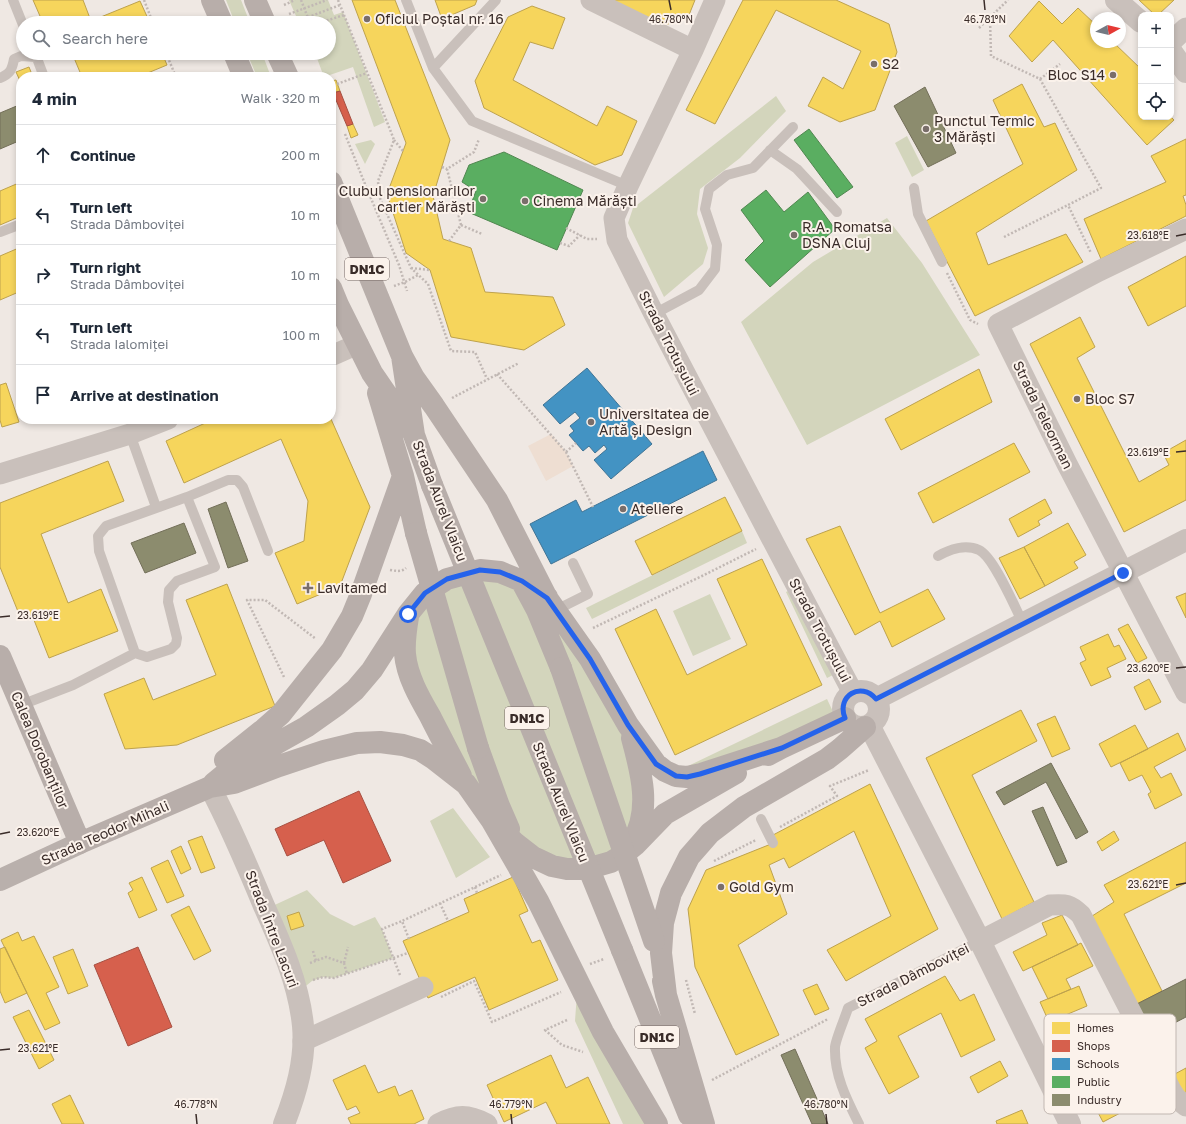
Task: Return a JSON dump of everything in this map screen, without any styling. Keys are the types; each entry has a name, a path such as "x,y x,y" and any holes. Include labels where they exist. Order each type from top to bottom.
{"main road":[{"path":"212,0 219,16"},
{"path":"255,0 262,16"},
{"path":"237,60 242,72"},
{"path":"281,60 286,72"},
{"name":"Strada Aurel Vlaicu","path":"336,194 402,356 414,434 432,485 692,1124"},
{"name":"Strada Aurel Vlaicu","path":"336,300 372,373 414,434"},
{"path":"402,356 414,378 497,500 552,604 590,659 628,725 656,764 676,776 687,777 782,748"},
{"path":"372,373 403,476 416,533 478,748 499,806 515,843"},
{"path":"206,788 225,760 281,714 332,650 352,616 403,476"},
{"path":"206,788 231,769 306,727 356,690 372,670 408,614 425,593 447,579 480,570 500,572 522,581 552,604"},
{"path":"522,581 537,610 561,668 654,940 666,995 704,1124"},
{"path":"408,614 405,654 412,680 466,784 492,821 538,901 603,1032 656,1124"},
{"name":"Calea Dorobanților","path":"0,656 80,844"},
{"path":"492,821 515,843 533,857 552,866 567,870 582,869 611,862 635,845 665,814 782,748 845,718"},
{"path":"611,862 628,848 638,832 642,816 642,781 639,762 628,725"},
{"path":"666,995 661,953 663,923 671,893 689,857 710,833 744,807 826,759 867,726"},
{"path":"206,788 234,782 324,751 357,744 380,742 403,745 420,750 466,784"},
{"name":"Strada Teodor Mihali","path":"0,880 206,788"}],"street":[{"path":"591,0 693,50"},
{"name":"Strada Trotușului","path":"715,0 614,218 617,240 654,314 853,692"},
{"path":"1116,0 1138,19"},
{"path":"1174,39 1186,28"},
{"path":"1174,55 1186,72"},
{"path":"998,324 1099,270 1186,229"},
{"name":"Strada Teleorman","path":"998,324 1067,464 1186,693"},
{"path":"336,354 358,344"},
{"path":"0,474 130,434 155,424"},
{"path":"876,699 1186,540"},
{"path":"858,691 868,692 876,699 878,704 877,718 867,726 859,727 848,723 843,713 844,703 849,695 858,691"},
{"name":"Strada Dâmboviței","path":"867,726 888,762 980,941 1044,1071"},
{"name":"Strada Între Lacuri","path":"206,788 221,808 247,866 276,933 297,992 303,1027 303,1055 299,1079 284,1124"},
{"path":"980,941 1050,906 1061,904 1072,907 1081,915 1132,1014"},
{"path":"303,1041 424,993"},
{"path":"1176,1098 1186,1106"},
{"name":"Strada Dâmboviței","path":"1065,1114 1070,1124"},
{"path":"438,1124 456,1117 472,1117 487,1124"}],"lane":[{"path":"13,0 19,16"},
{"path":"406,0 433,68 472,121 628,186"},
{"path":"433,68 496,0"},
{"path":"0,78 6,76 12,68 14,59 16,58"},
{"path":"38,60 42,72"},
{"path":"654,314 699,290 714,269 717,245 704,209 709,189 727,175 753,168 793,127"},
{"path":"770,150 797,169 837,212"},
{"path":"914,188 918,214 942,262"},
{"path":"0,232 16,226"},
{"path":"130,434 156,507"},
{"path":"135,653 99,552 98,536 106,526 187,497 228,480 237,480 243,487 268,551"},
{"path":"21,705 73,685 135,653 147,657 171,649 176,644 168,602 169,590 177,581 215,567 187,497"},
{"path":"938,556 947,551 958,548 968,547 980,550 988,557 995,568 1023,624"},
{"path":"552,604 588,594 573,563"},
{"path":"761,819 770,838"},
{"name":"Strada Dâmboviței","path":"859,1124 843,1091 837,1068 835,1046 848,1008 980,941"}],"path":[{"path":"144,0 150,16"},
{"path":"284,5 295,0"},
{"path":"301,0 308,16"},
{"path":"289,14 327,0"},
{"path":"338,0 394,140 403,151"},
{"path":"979,28 1008,0"},
{"path":"311,16 340,5"},
{"path":"336,18 344,15"},
{"path":"990,18 991,56 1040,79 1101,188 1004,237"},
{"path":"169,60 174,72"},
{"path":"1040,79 1060,64"},
{"path":"338,84 367,73"},
{"path":"447,169 474,152 484,126"},
{"path":"345,134 399,265 407,291"},
{"path":"394,140 378,181 379,196 411,268 428,284 451,351 475,352 487,379"},
{"path":"442,167 447,169"},
{"path":"447,169 460,225 449,241"},
{"path":"1068,205 1099,270"},
{"path":"460,225 482,234"},
{"path":"566,228 588,239 597,239"},
{"path":"560,242 569,246 580,235"},
{"path":"942,262 970,320 980,325 998,324"},
{"path":"411,268 430,270"},
{"path":"480,383 477,387 453,398 458,394 519,363"},
{"path":"497,374 566,452 593,507"},
{"path":"566,452 576,443"},
{"path":"587,631 773,540"},
{"path":"386,566 390,570 398,571 404,570 409,566"},
{"path":"286,682 246,600 265,600 319,640"},
{"path":"733,853 770,838 836,796 830,786 888,762"},
{"path":"490,880 382,929 393,958 424,993 474,981 492,1022 552,996"},
{"path":"474,887 477,893"},
{"path":"440,903 448,922"},
{"path":"402,921 409,939"},
{"path":"347,974 344,963 348,947"},
{"path":"313,951 316,961"},
{"path":"297,992 312,981 323,977 334,978 408,953"},
{"path":"290,970 326,957 344,963"},
{"path":"712,1080 848,1008"},
{"path":"567,1020 545,1030 562,1045 583,1052"}],"green space":[{"path":"226,0 241,0 247,16 232,16"},
{"path":"289,0 328,0 334,15 343,12 385,122 374,127 353,67 336,73 322,72 318,60 336,60 336,16 296,16"},
{"path":"250,60 265,60 269,72 255,72"},
{"path":"776,96 786,111 740,158 700,189 697,214 708,248 703,264 664,297 628,223 633,208"},
{"path":"907,136 924,170 912,177 895,143"},
{"path":"371,140 375,144 365,164 355,144"},
{"path":"887,218 922,263 980,355 807,445 741,322 813,262"},
{"path":"742,531 747,543 592,619 586,608"},
{"path":"484,575 544,601 631,749 634,830 608,857 552,861 495,821 413,670 413,615 436,590"},
{"path":"794,588 835,674 827,678 786,592"},
{"path":"710,594 731,639 693,656 673,611"},
{"path":"827,699 835,716 782,741 686,767"},
{"path":"453,808 490,857 456,878 430,821"},
{"path":"307,890 330,914 354,926 375,917 382,929 393,958 334,978 323,977 312,981 297,993 266,909"},
{"path":"577,993 647,1124 623,1124 575,1021"}],"shaded area":[{"path":"551,434 566,452 573,466 546,481 528,446"}],"building: Homes":[{"path":"33,0 83,0 89,16 40,16"},
{"path":"352,0 395,0 450,140 433,196 443,239 471,248 485,292 553,297 565,325 524,350 451,337 430,270 406,253 387,194 406,143"},
{"path":"435,0 477,0 475,5 442,19"},
{"path":"612,0 695,0 689,15 661,27"},
{"name":"S2","path":"743,0 836,0 889,24 897,52 875,110 840,122 808,106 823,77 843,89 861,51 776,10 715,124 686,110"},
{"path":"1139,0 1174,0 1161,12 1152,12"},
{"path":"140,1 147,16 103,16"},
{"name":"Bloc S14","path":"1039,1 1062,24 1078,8 1090,19 1090,48 1119,48 1138,66 1138,120 1174,120 1147,145 1053,40 1032,62 1009,36"},
{"path":"532,6 565,18 553,49 530,42 513,80 597,126 607,106 637,121 622,155 595,165 484,108 475,81 508,17"},
{"path":"75,60 165,60 167,65 150,72 80,72"},
{"path":"29,67 31,72 16,72"},
{"path":"336,80 340,91 336,92"},
{"path":"1022,84 1044,127 1055,123 1077,170 976,233 988,265 1066,234 1083,262 975,316 926,221 1023,164 993,100"},
{"path":"353,124 358,135 351,138 347,126"},
{"path":"1186,139 1186,195 1183,196 1186,205 1186,216 1101,259 1084,219 1166,182 1151,156"},
{"path":"16,184 16,218 0,225 0,191"},
{"path":"16,249 16,293 0,300 0,256"},
{"path":"1186,256 1186,306 1148,326 1128,287"},
{"name":"Bloc S7","path":"1080,317 1095,347 1077,358 1139,482 1169,465 1163,453 1186,440 1186,500 1124,532 1030,344"},
{"path":"979,369 992,402 901,450 885,419"},
{"path":"6,383 16,413 16,423 2,427 0,420 0,385"},
{"path":"203,424 333,424 370,507 340,586 297,604 275,553 304,541 308,501 281,439 184,483 166,441"},
{"path":"1014,443 1030,472 933,523 918,493"},
{"path":"108,461 124,501 41,534 68,603 101,589 118,631 49,658 32,615 21,619 0,567 0,503"},
{"path":"725,497 742,531 652,575 635,541"},
{"path":"1045,499 1052,513 1038,521 1040,525 1018,537 1009,519"},
{"path":"1068,523 1086,555 1074,562 1078,568 1045,586 1024,547"},
{"path":"840,526 880,613 928,589 945,619 892,647 880,621 855,635 806,539"},
{"path":"1024,547 1045,586 1020,599 999,558"},
{"path":"762,559 822,685 675,755 615,629 656,609 687,675 747,645 717,579"},
{"path":"227,584 275,706 177,745 125,749 104,694 144,678 153,700 216,675 186,600"},
{"path":"1186,593 1186,618 1176,597"},
{"path":"1128,624 1147,658 1137,663 1118,629"},
{"path":"1108,634 1114,647 1119,645 1126,659 1107,668 1111,677 1091,686 1080,663 1086,660 1080,647"},
{"path":"1149,679 1161,702 1145,710 1134,687"},
{"path":"1021,710 1037,741 972,775 1034,902 1002,919 926,758"},
{"path":"1055,716 1070,749 1052,757 1037,724"},
{"path":"1135,725 1148,749 1111,767 1099,744"},
{"path":"1178,733 1186,750 1154,767 1161,778 1171,773 1182,795 1155,809 1148,794 1151,792 1142,775 1129,781 1120,763"},
{"path":"870,784 938,929 846,981 827,950 891,916 854,831 789,868 784,858 769,865 787,914 738,945 779,1035 736,1055 695,967 688,909 706,870 776,842 773,835"},
{"path":"1114,831 1119,840 1102,851 1097,842"},
{"path":"202,836 215,868 201,873 188,841"},
{"path":"1186,842 1186,883 1124,914 1162,991 1133,1006 1089,918 1114,902 1104,885"},
{"path":"181,846 191,869 181,874 171,851"},
{"path":"168,860 184,896 167,903 151,868"},
{"path":"142,877 157,910 139,918 128,893 133,890 129,883"},
{"path":"513,877 528,911 519,915 532,943 540,940 558,980 489,1010 475,977 428,998 403,941 469,912 464,899"},
{"path":"189,906 211,951 194,960 171,915"},
{"path":"299,912 304,926 291,930 287,916"},
{"path":"1062,915 1078,945 1023,971 1013,952 1047,935 1042,923"},
{"path":"18,932 22,941 34,936 59,987 46,993 60,1023 45,1030 1,940"},
{"path":"1081,943 1093,966 1066,979 1071,989 1048,999 1032,967"},
{"path":"5,947 27,993 5,1003 0,991 0,949"},
{"path":"73,949 88,986 68,994 53,957"},
{"path":"945,976 960,1001 974,994 995,1040 961,1057 941,1013 898,1036 919,1077 889,1094 865,1048 877,1041 865,1019"},
{"path":"817,984 829,1009 815,1015 803,990"},
{"path":"1079,986 1087,1006 1068,1014 1045,1014 1040,1002"},
{"path":"29,1010 54,1060 39,1069 13,1017"},
{"path":"551,1055 566,1088 588,1077 610,1124 557,1124 546,1102 504,1122 487,1085"},
{"path":"1000,1061 1008,1076 978,1093 970,1077"},
{"path":"365,1065 378,1093 395,1086 399,1096 412,1090 424,1119 414,1124 351,1124 348,1118 360,1113 356,1106 347,1110 333,1080"},
{"path":"1186,1068 1186,1099 1176,1081 1176,1073"},
{"path":"70,1095 84,1124 62,1124 52,1104"},
{"path":"1022,1110 1028,1124 997,1124 996,1121"},
{"path":"1099,1114 1118,1114 1103,1122"}],"building: Shops":[{"path":"340,91 353,124 347,126 336,100 336,92"},
{"path":"359,791 391,861 343,883 324,840 287,856 275,829"},
{"path":"138,947 172,1027 128,1046 94,965"}],"building: Schools":[{"path":"587,368 652,444 611,479 594,460 607,449 604,445 595,453 589,446 583,451 569,435 574,431 570,426 580,418 575,412 560,424 543,405"},
{"name":"Ateliere","path":"703,451 717,480 551,564 530,524 576,500 582,512"}],"building: Public":[{"path":"809,129 853,187 837,198 794,140"},
{"name":"Cinema Mărăști","path":"504,152 583,190 557,250 468,212 476,191 462,182 469,165"},
{"name":"R.A. Romatsa DSNA Cluj","path":"766,190 784,212 808,192 835,229 770,287 745,260 764,241 741,210"}],"building: Industry":[{"name":"Punctul Termic 3 Mărăști","path":"925,87 956,153 928,167 894,106"},
{"path":"16,106 16,142 0,149 0,113"},
{"path":"226,502 248,561 228,568 208,509"},
{"path":"184,523 196,553 145,573 131,543"},
{"path":"1051,763 1088,832 1076,839 1046,782 1004,805 996,792"},
{"path":"1043,807 1067,862 1057,866 1032,811"},
{"path":"1186,979 1186,1017 1176,1022 1176,1014 1137,1014 1133,1006"},
{"path":"795,1049 828,1124 812,1124 781,1055"}],"place":[{"name":"Oficiul Poștal nr. 16","path":"367,19"},
{"name":"S2","path":"874,64"},
{"name":"Bloc S14","path":"1113,75"},
{"name":"Punctul Termic 3 Mărăști","path":"926,129"},
{"name":"Clubul pensionarilor cartier Mărăști","path":"483,199"},
{"name":"Cinema Mărăști","path":"525,201"},
{"name":"R.A. Romatsa DSNA Cluj","path":"794,235"},
{"name":"Bloc S7","path":"1077,399"},
{"name":"Universitatea de Artă și Design","path":"591,422"},
{"name":"Ateliere","path":"623,509"},
{"name":"Lavitamed","path":"308,588"},
{"name":"Gold Gym","path":"721,887"}],"route":[{"path":"408,614 425,593 447,579 480,570 500,572 522,581 547,598 590,659 628,725 656,764 665,771 676,776 687,777 782,748 845,718 843,713 844,703 853,692 868,692 876,699 1123,573"}]}
